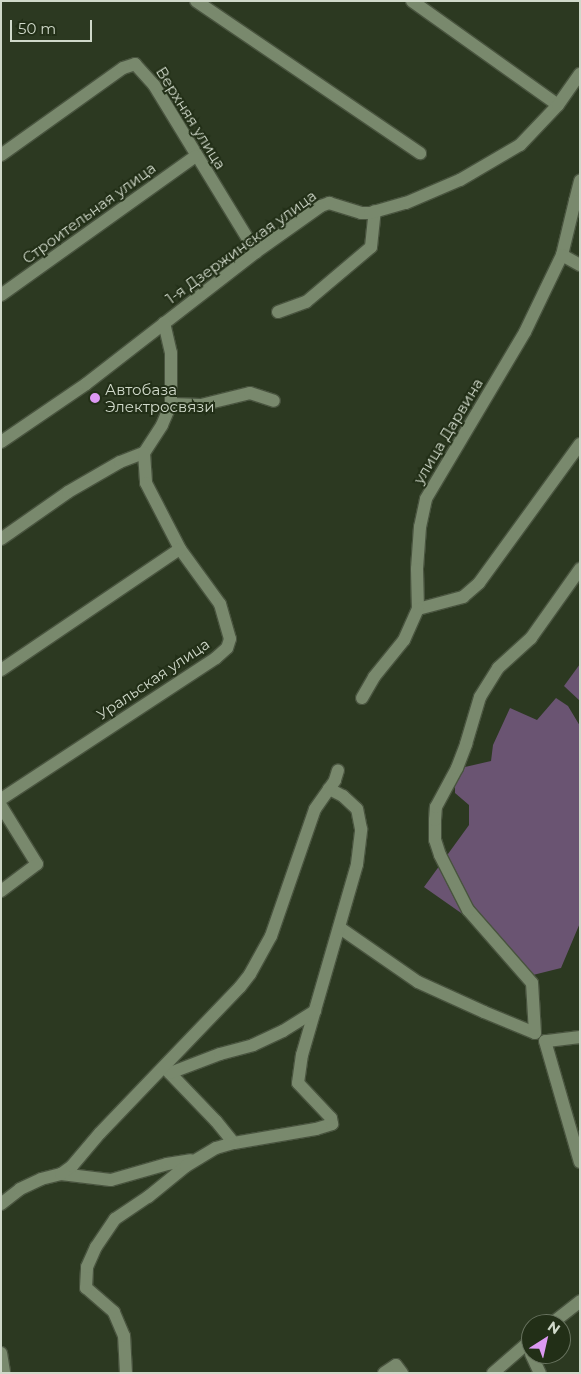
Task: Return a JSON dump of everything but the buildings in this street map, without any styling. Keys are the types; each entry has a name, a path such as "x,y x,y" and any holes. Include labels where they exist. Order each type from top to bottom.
{"street":[{"path":"196,1 420,153"},
{"path":"412,1 558,105"},
{"name":"Верхняя улица","path":"1,156 123,68 135,64 154,85 256,252"},
{"name":"1-я Дзержинская улица","path":"1,442 86,384 256,252 321,206 329,203 361,213 406,203 460,180 520,145 558,105 580,74"},
{"name":"Строительная улица","path":"1,295 196,156"},
{"name":"улица Дарвина","path":"418,609 417,569 420,527 426,499 525,332 562,255 577,201 580,181"},
{"path":"278,312 306,302 371,248 375,211"},
{"path":"562,255 580,265"},
{"path":"1,539 68,492 120,462 144,453 162,425 171,404 171,353 164,323"},
{"path":"171,404 201,405 250,393 274,401"},
{"path":"362,698 374,677 404,640 418,609 463,597 480,582 580,444"},
{"name":"Уральская улица","path":"1,799 200,668 226,648 230,638 220,604 180,549 146,483 144,453"},
{"path":"1,670 180,549"},
{"path":"580,569 530,638 498,668 480,696 457,768 436,807 435,820 435,840 440,855 468,910 532,983 540,1037 580,1162"},
{"path":"61,1174 72,1166 100,1133 167,1070 250,974 275,927 315,808 329,790 338,770"},
{"path":"126,1373 124,1336 114,1312 86,1288 87,1267 96,1247 115,1219 148,1197 196,1160 216,1148 234,1143 316,1129 332,1124 331,1118 298,1083 302,1055 357,864 361,829 357,809 343,796 329,790"},
{"path":"1,806 37,864 1,892"},
{"path":"340,928 418,982 484,1012 540,1037 580,1037"},
{"path":"167,1070 253,1045 283,1031 315,1011"},
{"path":"167,1070 216,1121 234,1143"},
{"path":"1,1204 20,1189 41,1179 61,1174 111,1180 167,1164 196,1160"},
{"path":"564,1314 580,1301"},
{"path":"1,1353 4,1373"},
{"path":"493,1373 521,1354"},
{"path":"384,1373 396,1365 402,1373"}],"shaded area":[{"path":"580,664 580,701 564,686"},
{"path":"556,698 568,706 580,726 580,923 561,968 529,976 491,934 424,887 469,825 469,805 455,793 455,779 465,767 491,761 493,745 510,708 537,720"}],"place":[{"name":"Автобаза Электросвязи","path":"95,398"}]}
